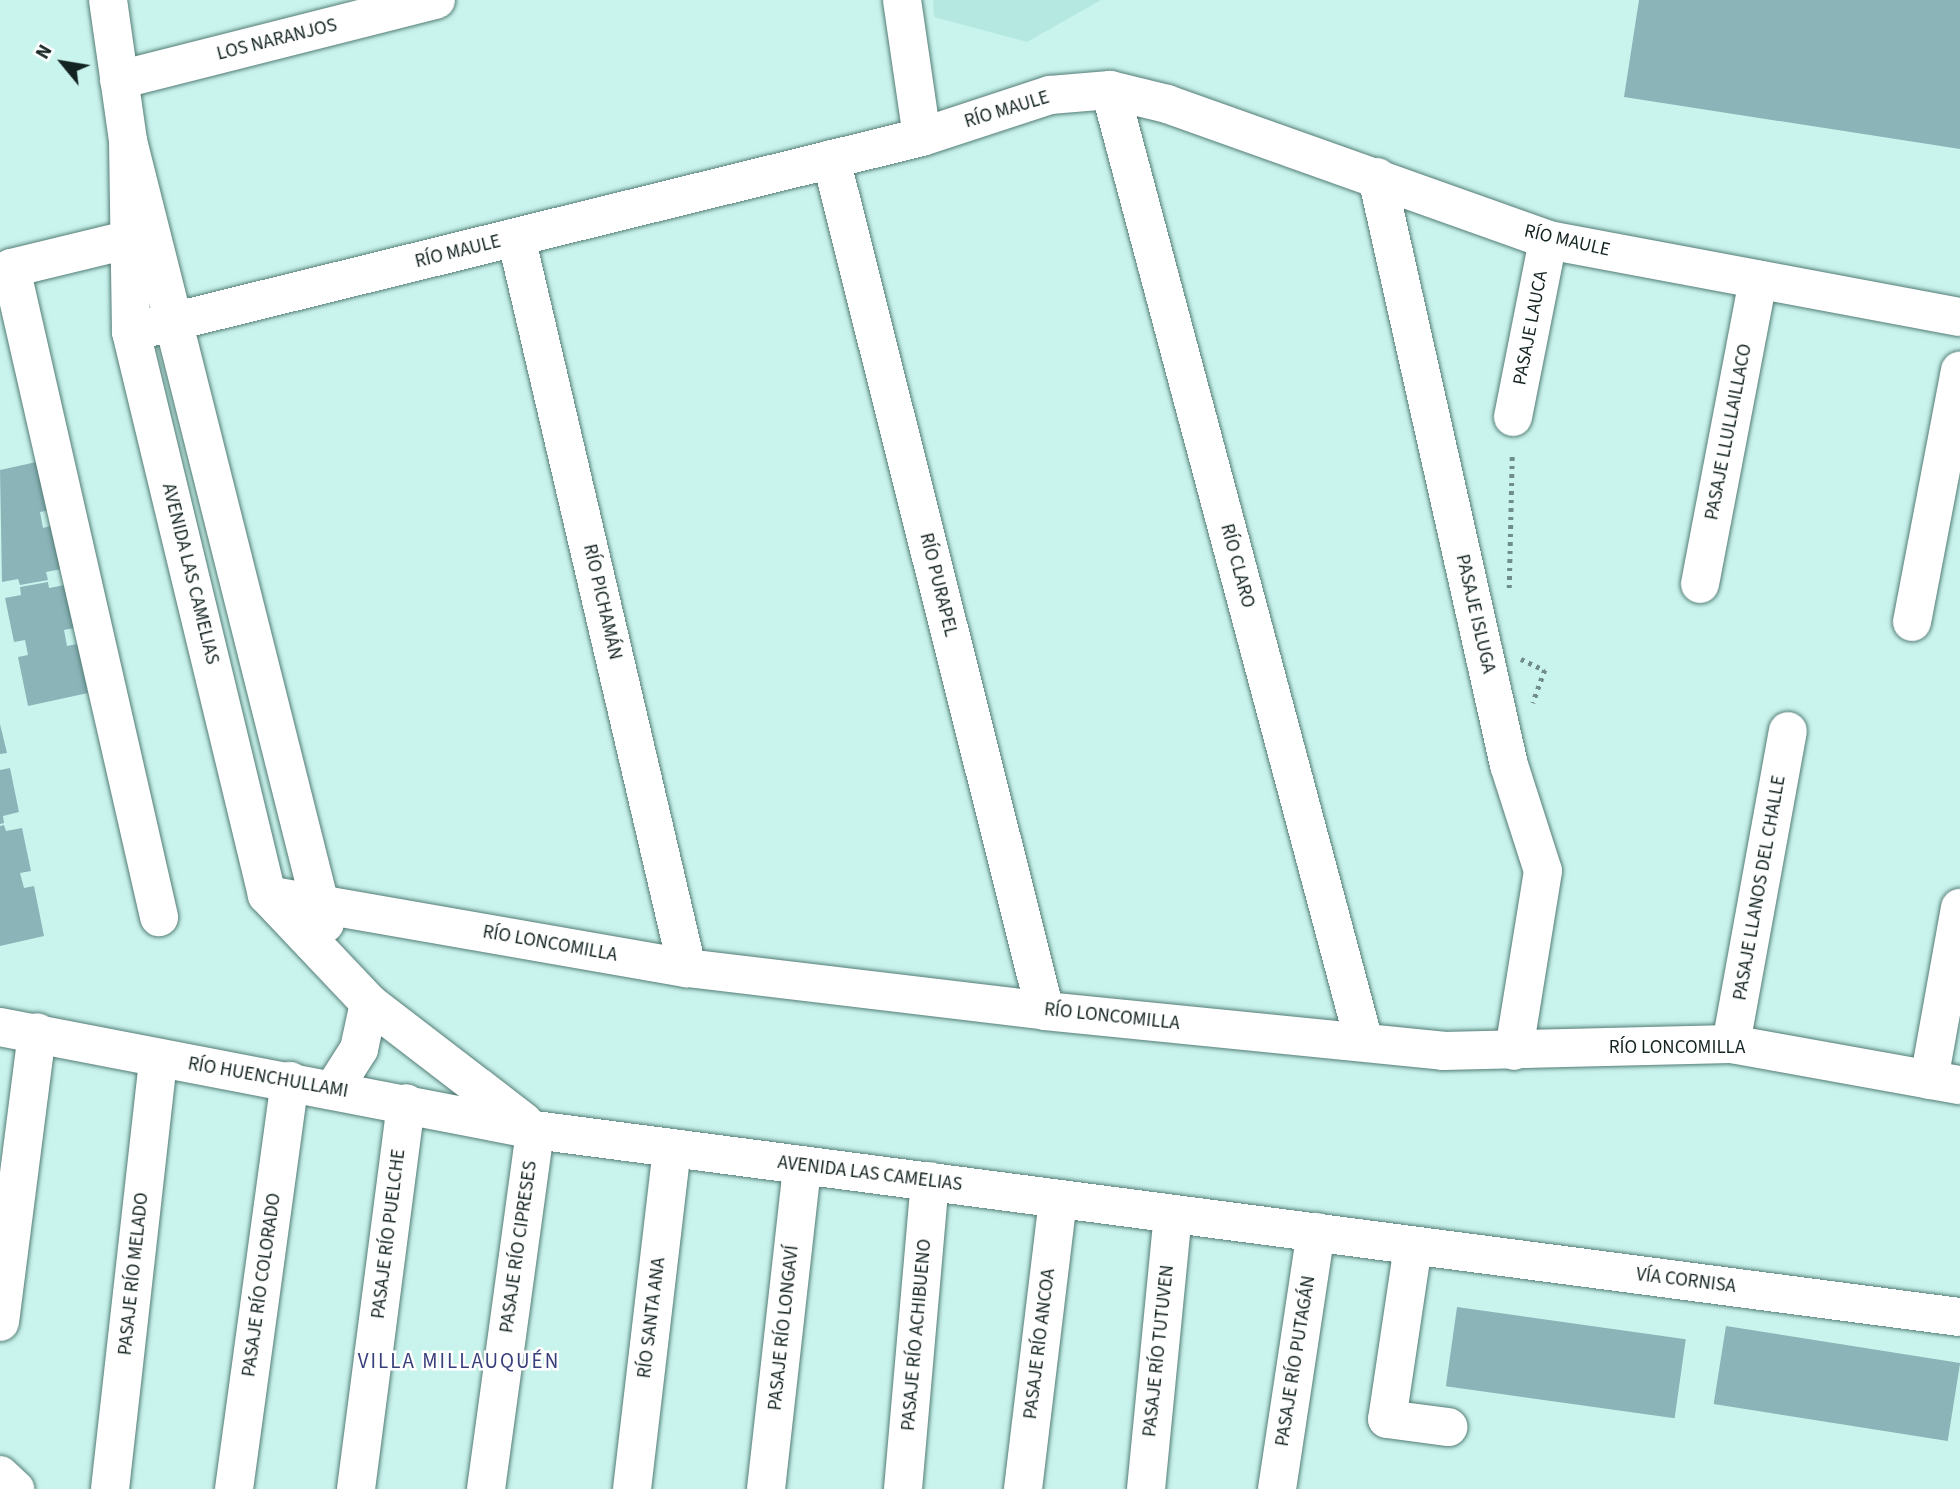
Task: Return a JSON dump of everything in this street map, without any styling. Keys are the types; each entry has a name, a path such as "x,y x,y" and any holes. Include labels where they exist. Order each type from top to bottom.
{"street":[{"name":"AVENIDA LAS CAMELIAS","path":"108,0 128,141 318,904 341,977"},
{"path":"902,0 922,137"},
{"name":"LOS NARANJOS","path":"119,80 418,2"},
{"name":"RÍO MAULE","path":"131,332 922,137 1050,96 1110,90 1167,104 1377,177 1464,213 1548,240 1960,317"},
{"name":"RÍO CLARO","path":"1110,90 1364,1042"},
{"name":"AVENIDA LAS CAMELIAS","path":"128,141 127,240 131,332 267,895 341,977 369,1003 536,1130 1413,1246"},
{"name":"RÍO PURAPEL","path":"831,159 1045,1011"},
{"name":"PASAJE ISLUGA","path":"1377,177 1509,765 1543,871 1514,1051"},
{"name":"RÍO PICHAMÁN","path":"516,237 687,968"},
{"path":"127,240 11,268 159,917"},
{"name":"PASAJE LAUCA","path":"1513,417 1548,240"},
{"name":"PASAJE LLULLAILLACO","path":"1700,584 1758,279"},
{"path":"1912,622 1960,371"},
{"name":"PASAJE LLANOS DEL CHALLE","path":"1731,1044 1788,731"},
{"name":"RÍO LONCOMILLA","path":"267,895 687,968 1045,1011 1443,1051 1731,1044 1944,1082"},
{"path":"1944,1082 1960,908"},
{"path":"333,1090 359,1049 369,1003"},
{"path":"0,1322 18,1030"},
{"name":"RÍO HUENCHULLAMI","path":"18,1030 536,1130"},
{"name":"PASAJE RÍO MELADO","path":"110,1489 158,1059"},
{"name":"PASAJE RÍO COLORADO","path":"234,1489 290,1082"},
{"name":"PASAJE RÍO PUELCHE","path":"356,1489 406,1103"},
{"name":"PASAJE RÍO CIPRESES","path":"486,1489 536,1130"},
{"name":"RÍO SANTA ANA","path":"632,1489 673,1148"},
{"name":"PASAJE RÍO LONGAVÍ","path":"766,1489 802,1166"},
{"name":"PASAJE RÍO ACHIBUENO","path":"903,1489 930,1181"},
{"name":"PASAJE RÍO ANCOA","path":"1023,1489 1058,1199"},
{"name":"PASAJE RÍO TUTUVEN","path":"1146,1489 1172,1214"},
{"name":"PASAJE RÍO PUTAGÁN","path":"1277,1489 1316,1233"},
{"path":"1413,1246 1387,1419 1448,1427"},
{"name":"VÍA CORNISA","path":"1413,1246 1960,1317"},
{"path":"0,1475 15,1489"}],"path":[{"path":"1509,591 1513,417"},
{"path":"1510,654 1545,670 1532,706"}],"shaded area":[{"path":"933,0 1101,0 1027,42 934,17"}],"building":[{"path":"1639,0 1960,0 1960,149 1624,97"},
{"path":"41,461 50,510 40,512 43,528 54,525 62,569 46,572 48,580 20,585 18,579 2,582 0,470"},
{"path":"48,582 49,588 65,585 74,628 64,630 67,646 77,644 88,693 28,706 18,657 28,655 25,640 14,642 5,598 21,595 20,587"},
{"path":"0,724 7,753 0,754"},
{"path":"10,768 19,812 3,816 4,823 0,824 0,770"},
{"path":"4,825 6,831 22,828 31,871 20,873 24,888 34,886 44,936 0,946 0,826"},
{"path":"1457,1307 1686,1339 1675,1418 1446,1386"},
{"path":"1726,1326 1960,1363 1948,1441 1714,1404"}],"district":[{"name":"VILLA MILLAUQUÉN","path":"459,1361"}]}
